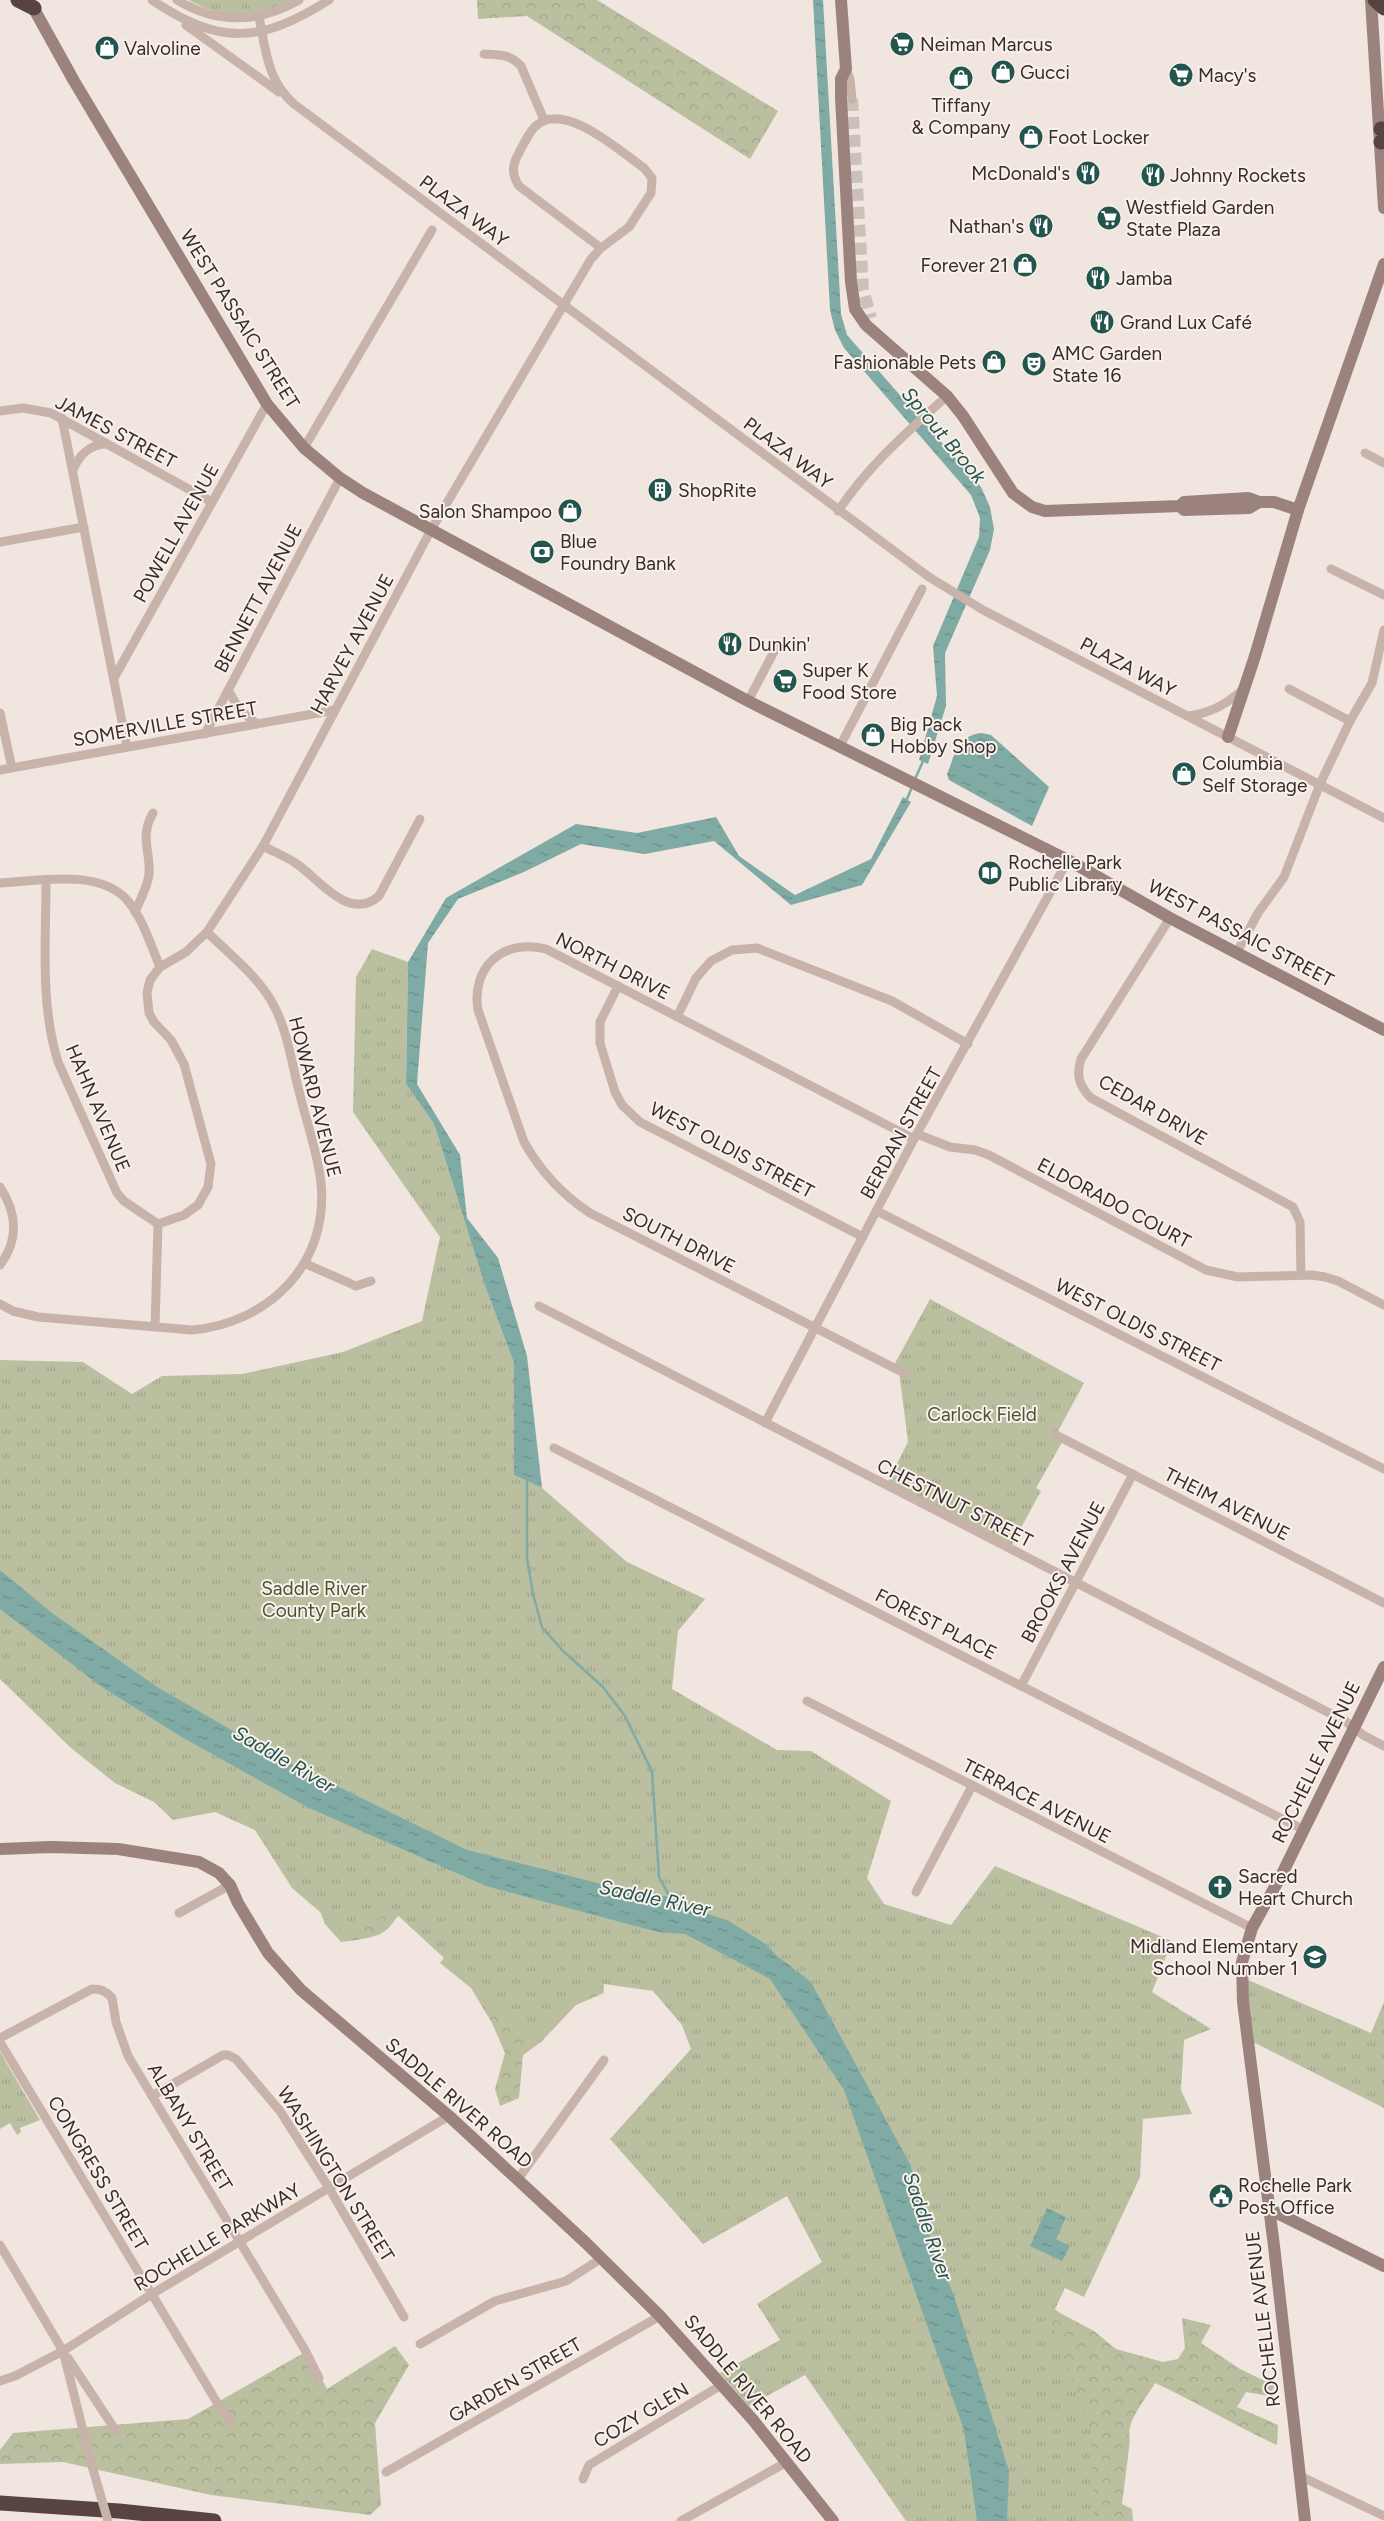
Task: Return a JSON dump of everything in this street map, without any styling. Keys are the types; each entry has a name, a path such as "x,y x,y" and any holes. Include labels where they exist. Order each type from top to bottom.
{"highway":[{"path":"18,0 32,4"},
{"path":"1373,0 1384,8"},
{"path":"0,2503 86,2508 214,2521"}],"street":[{"path":"152,0 294,104"},
{"path":"177,0 192,9 215,16 238,18 259,17 299,0"},
{"path":"170,12 197,26 219,32 262,31 286,25 329,0"},
{"path":"841,0 846,69 850,79 852,99"},
{"path":"1373,0 1383,135 1384,208"},
{"name":"WEST PASSAIC STREET","path":"32,4 267,404 304,448 340,478 431,530 748,701 1068,860 1170,918 1384,1030"},
{"name":"PLAZA WAY","path":"259,17 273,78 283,95 838,511 938,583 974,604 1384,818"},
{"path":"484,54 507,55 521,66 544,120 532,129 514,160 513,173 515,180 519,186 601,248"},
{"path":"846,69 841,79 841,98 853,298 859,317 947,396 963,416 1005,482 1018,498 1032,507 1045,511 1180,506 1184,502 1248,498 1259,502 1274,502 1298,510"},
{"name":"HARVEY AVENUE","path":"160,967 186,952 207,932 263,846 431,530 564,305 592,259 601,248 621,235 634,221 651,193 652,178 644,168 578,123 558,118 544,120"},
{"path":"304,448 432,230"},
{"path":"1228,737 1298,510 1384,264"},
{"path":"872,318 885,342"},
{"path":"838,511 866,472 947,396"},
{"name":"POWELL AVENUE","path":"114,678 267,404"},
{"name":"JAMES STREET","path":"0,411 23,408 37,409 62,418 212,502"},
{"path":"62,418 127,747"},
{"path":"73,470 83,452 92,447 108,444"},
{"path":"1365,453 1384,463"},
{"name":"BENNETT AVENUE","path":"205,734 340,478"},
{"path":"0,542 84,527"},
{"path":"1331,569 1384,595"},
{"path":"840,746 922,589"},
{"path":"1237,952 1258,913 1284,877 1320,784 1350,721 1372,683 1384,630"},
{"path":"748,701 777,646"},
{"path":"1188,716 1199,715 1223,706 1244,688"},
{"path":"1289,689 1350,721"},
{"path":"228,690 238,709 257,724"},
{"name":"SOMERVILLE STREET","path":"0,770 335,710"},
{"path":"0,712 12,768"},
{"path":"135,912 149,875 145,840 146,829 153,813"},
{"path":"263,846 296,863 336,896 351,903 367,904 379,896 420,819"},
{"name":"BERDAN STREET","path":"765,1423 916,1137 1068,860"},
{"path":"0,883 85,879 97,881 119,892 135,912 160,967 149,986 147,1004 149,1013 154,1022 171,1040 184,1064 211,1164 208,1187 198,1205 184,1216 158,1224 155,1327"},
{"name":"HAHN AVENUE","path":"46,881 46,1004 52,1042 58,1062 117,1193 124,1201 158,1224"},
{"name":"CEDAR DRIVE","path":"1170,918 1081,1059 1078,1076 1081,1085 1091,1098 1293,1207 1300,1222 1301,1275"},
{"name":"HOWARD AVENUE","path":"0,1304 13,1311 38,1317 192,1330 216,1327 239,1320 271,1302 295,1277 304,1263 314,1241 320,1218 321,1183 280,1020 261,986 207,932"},
{"name":"NORTH DRIVE","path":"538,1166 524,1142 478,1010 477,989 484,969 499,955 508,950 526,946 546,949 916,1137"},
{"path":"677,1017 696,978 711,961 732,950 757,948 892,1001 968,1044"},
{"name":"WEST OLDIS STREET","path":"618,986 600,1022 600,1043 615,1092 630,1114 640,1122 863,1237"},
{"name":"ELDORADO COURT","path":"916,1137 950,1148 975,1150 989,1155 1206,1270 1238,1277 1301,1275 1325,1277 1338,1281 1384,1305"},
{"name":"SOUTH DRIVE","path":"538,1166 559,1189 590,1213 906,1374"},
{"path":"0,1187 9,1205 14,1230 10,1250 0,1265"},
{"name":"WEST OLDIS STREET","path":"877,1211 1384,1469"},
{"path":"304,1263 356,1286 371,1281"},
{"name":"CHESTNUT STREET","path":"540,1306 1345,1721 1384,1746"},
{"name":"THEIM AVENUE","path":"1056,1435 1384,1603"},
{"name":"FOREST PLACE","path":"554,1448 1304,1830"},
{"name":"BROOKS AVENUE","path":"1021,1686 1132,1474"},
{"name":"ROCHELLE AVENUE","path":"1305,2521 1241,1978 1243,1958 1252,1928 1304,1830 1384,1667"},
{"name":"TERRACE AVENUE","path":"807,1701 1252,1928"},
{"path":"916,1892 972,1786"},
{"name":"SADDLE RIVER ROAD","path":"0,1849 51,1847 118,1849 199,1862 219,1873 230,1885 238,1903 268,1953 301,1990 449,2116 602,2258 660,2316 723,2384 833,2521"},
{"path":"179,1913 230,1885"},
{"name":"ALBANY STREET","path":"0,2038 92,1989 103,1990 112,1998 116,2022 128,2056 305,2350 319,2378"},
{"name":"CONGRESS STREET","path":"0,2042 231,2422"},
{"name":"WASHINGTON STREET","path":"152,2096 223,2055 233,2056 276,2105 329,2188 404,2317"},
{"path":"518,2179 604,2060"},
{"name":"ROCHELLE PARKWAY","path":"0,2381 15,2376 63,2351 152,2294 449,2116"},
{"path":"1269,2209 1384,2266"},
{"path":"0,2245 63,2351 116,2431"},
{"path":"420,2344 495,2301 566,2280 602,2258"},
{"name":"GARDEN STREET","path":"386,2472 660,2316"},
{"path":"63,2351 108,2521"},
{"name":"COZY GLEN","path":"583,2479 589,2466 723,2384"},
{"path":"681,2521 787,2462"},
{"path":"1300,2476 1384,2516"}],"green space":[{"path":"189,0 293,0 253,12 229,14 203,7"},
{"path":"477,0 597,0 778,111 750,159 527,16 478,19"},
{"name":"Saddle River County Park","path":"372,949 408,962 406,1084 434,1124 485,1286 514,1363 514,1475 542,1488 627,1562 705,1599 678,1631 672,1689 777,1750 811,1751 891,1801 867,1878 884,1904 951,1925 995,1866 1172,1941 1152,1992 1211,2029 1184,2040 1181,2090 1192,2114 1143,2119 1140,2177 1084,2297 1065,2288 1055,2309 1044,2302 1090,2429 1095,2521 906,2521 805,2375 749,2406 720,2373 780,2340 757,2304 822,2262 787,2196 703,2244 610,2139 691,2049 682,2025 653,1991 590,1982 532,2039 393,1911 348,1936 292,1888 255,1830 215,1812 173,1820 154,1802 115,1783 71,1748 0,1679 0,1360 83,1362 132,1394 162,1376 242,1374 343,1352 422,1321 440,1237 353,1112 356,977"},
{"name":"Carlock Field","path":"930,1299 1084,1383 1056,1435 1064,1439 1036,1488 1041,1491 1009,1550 886,1485 908,1442 899,1371 893,1367"},
{"path":"411,1895 391,1926 385,1931 369,1938 341,1942 325,1924 318,1906"},
{"path":"453,1946 602,1963 604,1993 576,2005 541,2042 523,2055 519,2098 500,2106 495,2089 505,2053 492,2023 471,1988 440,1963"},
{"path":"1241,1977 1371,2033 1384,2002 1384,2108 1247,2039"},
{"path":"0,2052 40,2120 20,2128 21,2132 17,2135 10,2123 0,2129"},
{"path":"1044,2301 1060,2313 1094,2331 1116,2349 1163,2362 1178,2359 1185,2348 1182,2318 1211,2325 1201,2343 1240,2369 1275,2386 1269,2396 1246,2392 1237,2407 1278,2425 1277,2445 1155,2383 1133,2418 1129,2433 1130,2440 1122,2504 1132,2509 1133,2521 1067,2521"},
{"path":"395,2346 409,2365 375,2423 381,2505 370,2515 211,2495 63,2462 0,2464 0,2450 13,2433 188,2419 307,2351 327,2389"}],"water":[{"path":"813,0 823,0 841,314 847,335 981,487 990,507 994,529 990,550 945,653 946,706 928,764 919,760 937,696 933,646 979,537 980,518 971,495 844,348 835,330 830,310"},
{"path":"981,733 991,735 1049,787 1032,826 949,780 947,774 958,747 967,738"},
{"path":"903,797 911,802 862,885 791,905 714,841 645,854 581,844 524,872 458,899 428,943 417,1084 460,1155 467,1218 498,1258 527,1356 542,1488 514,1475 514,1363 485,1286 434,1124 406,1084 408,962 446,898 576,824 637,833 716,817 739,856 795,895 871,859"},
{"name":"Saddle River","path":"0,1570 52,1613 157,1687 278,1757 467,1850 645,1895 680,1897 701,1912 727,1920 766,1944 776,1955 811,1982 911,2166 924,2223 954,2296 1009,2471 1007,2521 977,2521 964,2430 844,2090 770,1979 685,1934 658,1932 486,1886 307,1807 180,1736 102,1687 0,1609"},
{"path":"1047,2208 1066,2217 1056,2239 1070,2246 1062,2261 1030,2246"}],"waterway":[{"name":"Sprout Brook","path":"915,779 924,759"},
{"name":"Sprout Brook","path":"907,799 912,787"},
{"name":"Sprout Brook","path":"527,1481 527,1558 533,1594 542,1627 562,1650 603,1687 625,1716 652,1772 659,1877 671,1899"}],"tunnel":[{"path":"852,99 863,290 871,318"}],"place":[{"name":"Neiman Marcus","path":"902,44"},
{"name":"Valvoline","path":"107,48"},
{"name":"Gucci","path":"1003,72"},
{"name":"Macy's","path":"1181,75"},
{"name":"Tiffany & Company","path":"961,78"},
{"name":"Foot Locker","path":"1031,137"},
{"name":"McDonald's","path":"1088,173"},
{"name":"Johnny Rockets","path":"1153,175"},
{"name":"Westfield Garden State Plaza","path":"1109,218"},
{"name":"Nathan's","path":"1041,226"},
{"name":"Forever 21","path":"1025,265"},
{"name":"Jamba","path":"1098,278"},
{"name":"Grand Lux Café","path":"1102,322"},
{"name":"Fashionable Pets","path":"994,362"},
{"name":"AMC Garden State 16","path":"1034,364"},
{"name":"ShopRite","path":"660,490"},
{"name":"Salon Shampoo","path":"570,511"},
{"name":"Blue Foundry Bank","path":"542,552"},
{"name":"Dunkin'","path":"730,644"},
{"name":"Super K Food Store","path":"785,681"},
{"name":"Big Pack Hobby Shop","path":"873,735"},
{"name":"Columbia Self Storage","path":"1184,774"},
{"name":"Rochelle Park Public Library","path":"990,873"},
{"name":"Sacred Heart Church","path":"1220,1887"},
{"name":"Midland Elementary School Number 1","path":"1315,1957"},
{"name":"Rochelle Park Post Office","path":"1221,2196"}]}
